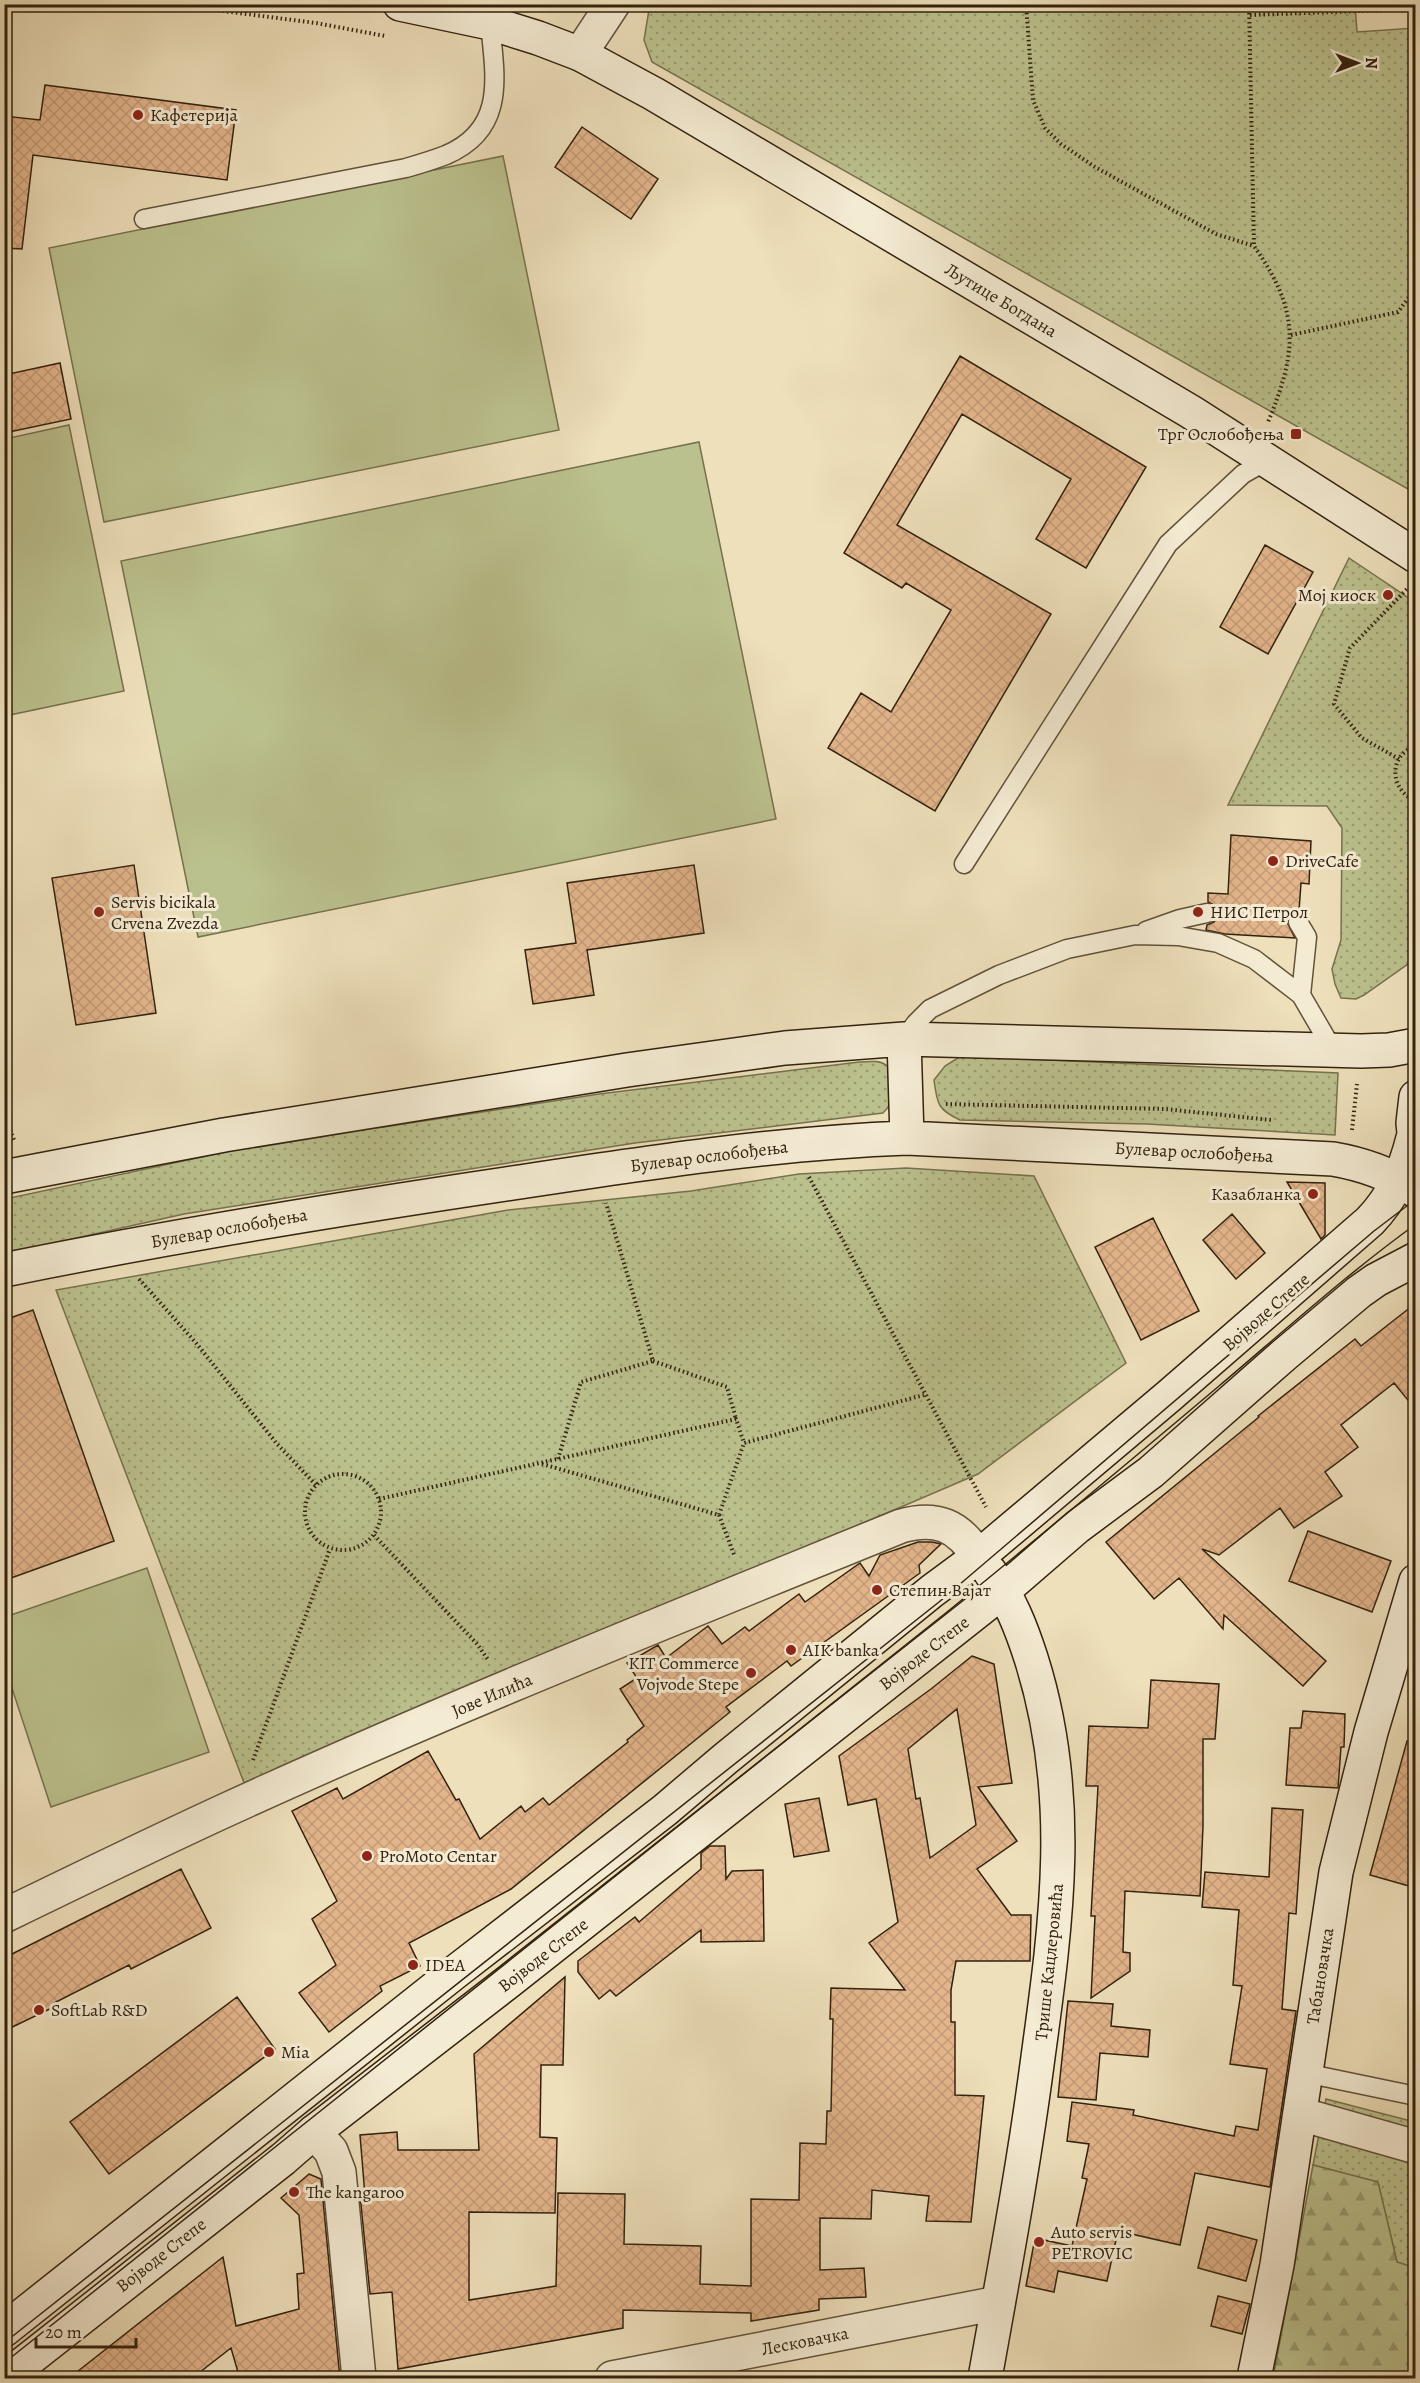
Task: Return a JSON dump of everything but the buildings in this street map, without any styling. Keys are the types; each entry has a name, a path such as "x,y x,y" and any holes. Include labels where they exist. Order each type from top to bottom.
{"main road":[{"name":"Љутице Богдана","path":"400,4 489,14 580,54 696,119 1181,406 1262,457 1413,570"},
{"path":"580,54 613,4"},
{"path":"904,1039 907,1138"},
{"path":"4,1177 224,1135 627,1070 785,1048 904,1039 1347,1051 1389,1050 1416,1045"},
{"path":"1414,1145 1416,1097"},
{"name":"Булевар ослобођења","path":"4,1270 181,1235 355,1206 597,1170 857,1140 907,1138 1306,1157 1346,1162 1407,1186"},
{"name":"Војводе Степе","path":"8,2328 473,1958 665,1810 896,1620 978,1557 1169,1396 1370,1221 1388,1200 1407,1186 1404,1169 1414,1145"},
{"name":"Војводе Степе","path":"19,2373 314,2132 508,1982 1003,1591 1077,1527 1142,1452 1341,1281 1368,1267 1416,1257"},
{"name":"Јове Илића","path":"4,1916 236,1806 508,1688 915,1522 931,1521 944,1524 958,1533 978,1557"},
{"name":"Трише Кацлеровића","path":"978,1557 1003,1591 1018,1618 1038,1680 1050,1734 1057,1794 1058,1886 1052,1953 1035,2081 985,2379"},
{"name":"Табановачка","path":"1254,2379 1277,2265 1336,1872 1371,1732 1416,1581"},
{"path":"1300,2114 1416,2146"},
{"path":"314,2132 331,2151 339,2172 359,2379"},
{"name":"Лесковачка","path":"622,2377 998,2303"},
{"path":"8,2328 19,2373"}],"lane":[{"path":"144,219 406,168 448,154 480,132 495,99 489,14"},
{"path":"964,864 1168,544 1262,457"},
{"path":"904,1039 930,1009 999,975 1067,949 1135,935 1180,919 1207,913"},
{"path":"1298,921 1307,937 1301,995"},
{"path":"1135,935 1178,936 1218,943 1254,959 1301,995 1347,1051"},
{"path":"1305,2073 1416,2096"}],"path":[{"path":"169,4 316,23 386,36"},
{"path":"1026,4 1033,100 1045,128 1061,144 1095,167 1216,234 1254,246"},
{"path":"1249,4 1254,246 1272,271 1285,302 1291,335 1284,383 1262,457"},
{"path":"1250,15 1416,9"},
{"path":"1291,335 1398,312 1412,293 1416,292"},
{"path":"1399,759 1362,738 1334,704 1350,648 1413,570"},
{"path":"1416,746 1402,754 1394,772 1396,782 1407,798 1416,801"},
{"path":"1346,1162 1347,1051"},
{"path":"4,1113 16,1144"},
{"path":"795,1147 924,1395 990,1515"},
{"path":"597,1170 653,1361"},
{"path":"137,1277 196,1343 276,1444 316,1485"},
{"path":"558,1460 581,1382 653,1361 727,1387 744,1443 719,1515 747,1589"},
{"path":"744,1443 924,1395"},
{"path":"379,1499 736,1419"},
{"path":"541,1464 719,1515"},
{"path":"352,1474 364,1480 374,1489 379,1499 380,1524 365,1544 342,1551 330,1549 319,1543 310,1533 305,1521 304,1508 308,1495 316,1485 326,1477 352,1474"},
{"path":"374,1535 477,1644 508,1688"},
{"path":"236,1806 330,1549"}],"green space":[{"path":"650,4 1355,4 1357,32 1415,28 1415,493 652,62 644,40"},
{"path":"503,156 559,430 104,522 49,248"},
{"path":"69,425 124,691 5,716 5,439"},
{"path":"699,442 776,819 198,937 121,561"},
{"path":"1349,558 1416,603 1415,959 1356,999 1341,998 1332,969 1341,940 1342,828 1327,806 1228,805"},
{"path":"961,1056 1338,1073 1335,1135 1147,1124 960,1120 947,1113 940,1105 934,1080 945,1066"},
{"path":"859,1062 881,1062 891,1071 894,1083 893,1097 883,1113 635,1143 184,1214 5,1254 5,1199 305,1135 384,1127 599,1094"},
{"path":"906,1168 1034,1176 1126,1363 978,1474 246,1788 56,1290 508,1210 691,1191 799,1174"},
{"path":"147,1568 209,1752 51,1807 5,1667 5,1617"},
{"path":"1326,2099 1415,2122 1415,2268 1397,2262 1378,2182 1313,2165"},
{"path":"1313,2165 1378,2182 1397,2262 1415,2268 1415,2378 1273,2378"}],"tram line":[{"path":"4,2343 939,1602 1374,1231 1416,1199"},
{"path":"4,2363 947,1612 1340,1283 1416,1224"}],"place":[{"name":"Кафетерија","path":"138,115"},
{"name":"Трг Ослобођења","path":"1296,434"},
{"name":"Мој киоск","path":"1388,595"},
{"name":"DriveCafe","path":"1273,861"},
{"name":"Servis bicikala Crvena Zvezda","path":"99,912"},
{"name":"НИС Петрол","path":"1198,912"},
{"name":"Казабланка","path":"1313,1194"},
{"name":"Степин Вајат","path":"877,1590"},
{"name":"AIK banka","path":"791,1650"},
{"name":"KIT Commerce Vojvode Stepe","path":"751,1673"},
{"name":"ProMoto Centar","path":"367,1856"},
{"name":"IDEA","path":"413,1965"},
{"name":"SoftLab R&D","path":"39,2010"},
{"name":"Mia","path":"269,2052"},
{"name":"The kangaroo","path":"294,2192"},
{"name":"Auto servis PETROVIC","path":"1039,2242"}]}
